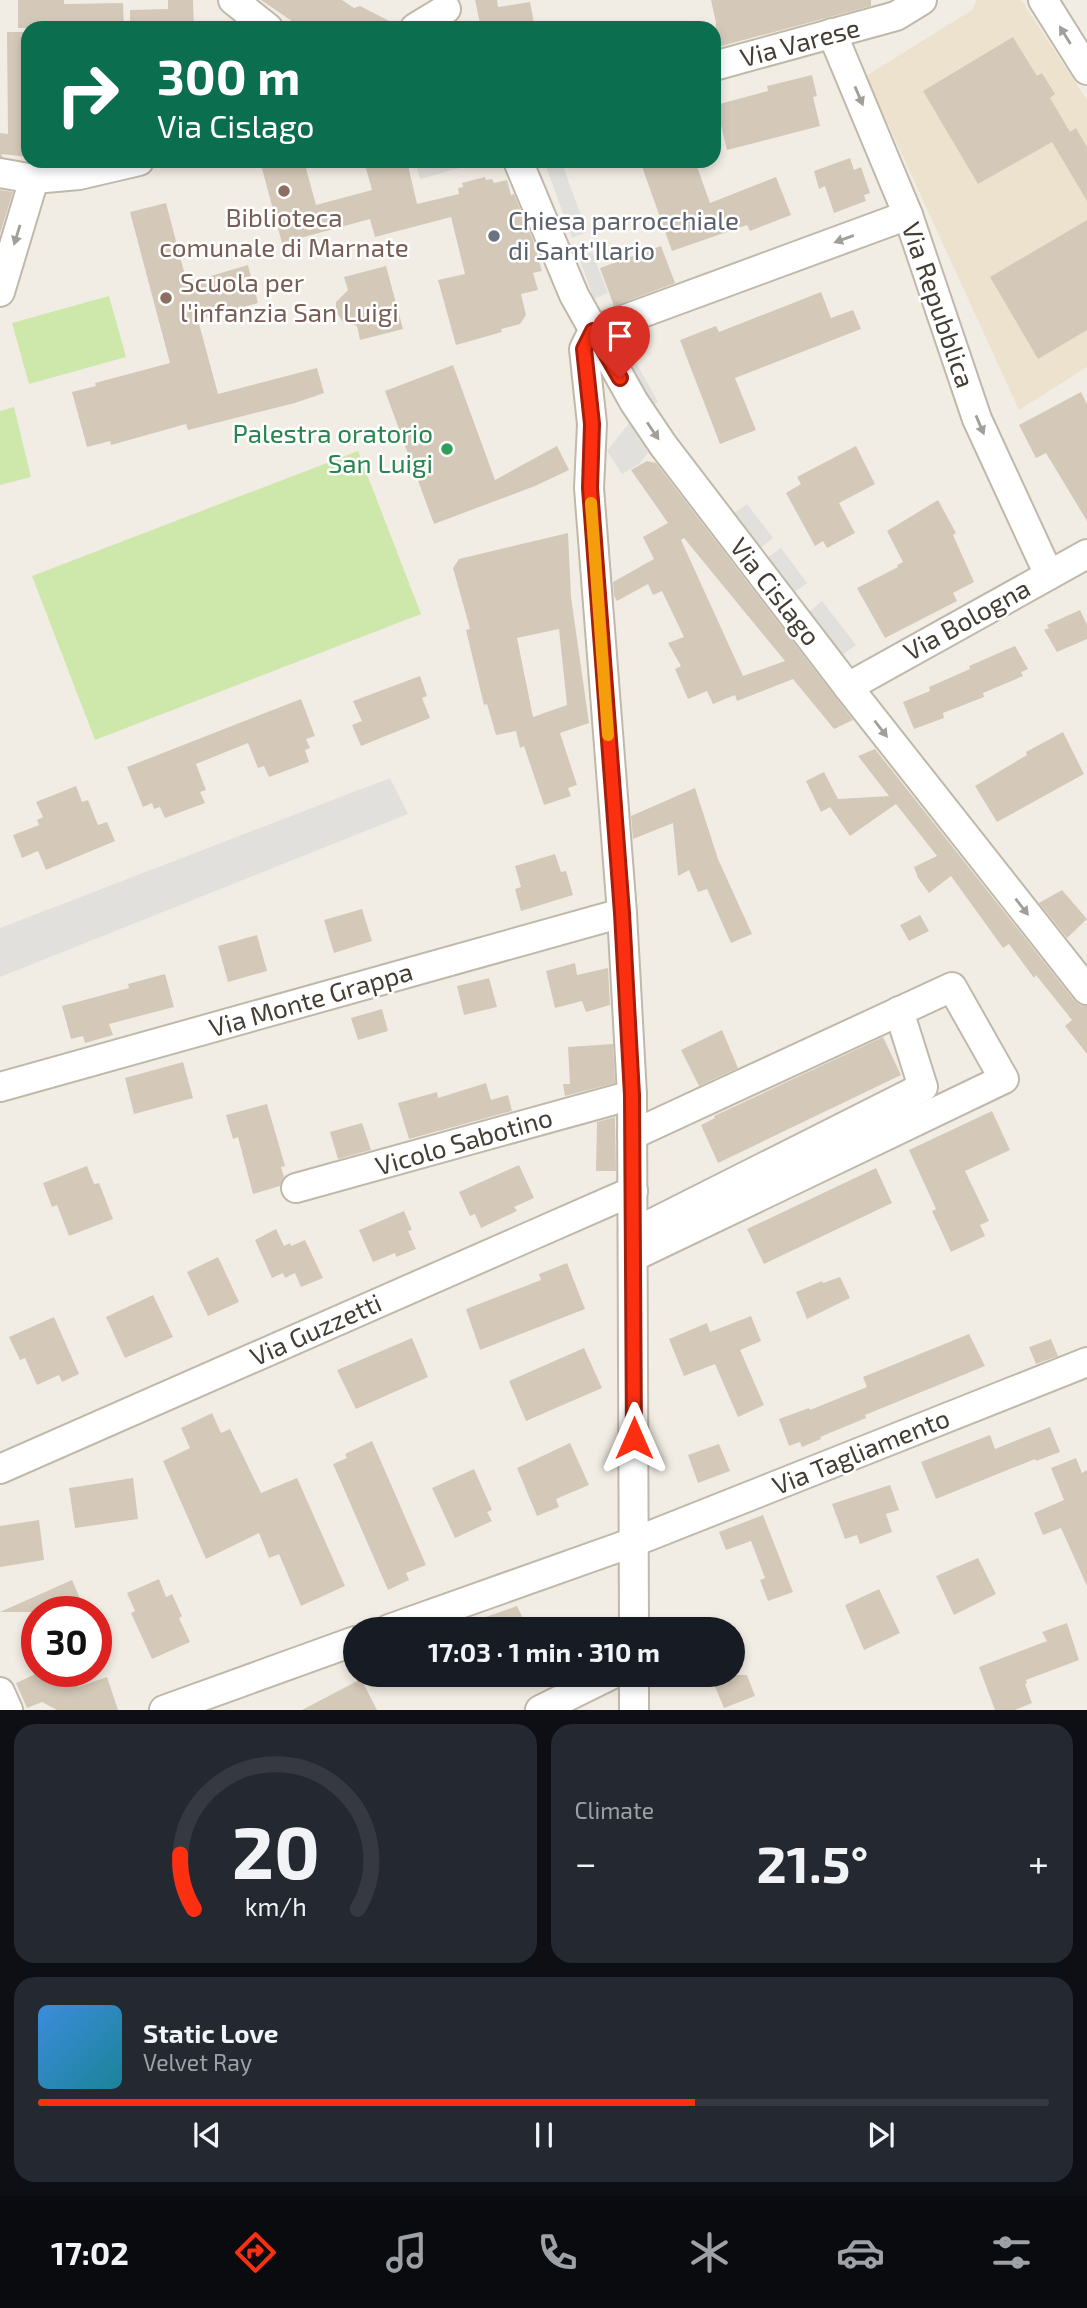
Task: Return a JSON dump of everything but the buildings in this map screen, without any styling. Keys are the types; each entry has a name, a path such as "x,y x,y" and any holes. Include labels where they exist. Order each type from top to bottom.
{"street":[{"path":"233,0 259,21"},
{"name":"Via Varese","path":"721,64 832,33 922,0"},
{"path":"1043,0 1087,70"},
{"path":"430,21 449,12"},
{"name":"Via Repubblica","path":"832,33 908,215 977,419 1049,575"},
{"path":"0,173 34,179 79,175 109,168"},
{"name":"Via Cislago","path":"521,168 574,295 634,402 678,466 1087,990"},
{"path":"0,292 34,179"},
{"path":"634,1617 632,1095 622,913 590,488 592,424 584,349 593,331 908,215"},
{"path":"592,424 607,410 634,402"},
{"name":"Via Bologna","path":"848,687 1087,554"},
{"name":"Via Monte Grappa","path":"1,1080 622,913"},
{"path":"632,1135 952,987 1004,1079 633,1245"},
{"path":"633,1245 923,1087 899,1011"},
{"name":"Vicolo Sabotino","path":"296,1188 632,1095"},
{"name":"Via Guzzetti","path":"0,1469 633,1191"},
{"name":"Via Tagliamento","path":"424,1617 635,1542 1087,1362"},
{"path":"164,1710 343,1646"},
{"path":"540,1710 587,1687"},
{"path":"634,1687 634,1710"},
{"path":"0,1692 8,1710"}],"shaded area":[{"path":"977,0 1021,0 1087,100 1087,367 1019,410 866,76 972,10"},
{"path":"417,168 460,168 420,179"},
{"path":"547,168 564,168 587,232 572,238"},
{"path":"592,252 608,293 594,299 579,257"},
{"path":"629,350 658,402 647,408 619,355"},
{"path":"630,422 648,453 639,464 622,474 607,451"},
{"path":"747,504 773,538 759,549 733,514"},
{"path":"781,548 807,583 793,593 767,558"},
{"path":"822,601 856,645 842,655 809,612"},
{"path":"390,778 408,814 0,977 0,928"}],"green space":[{"path":"109,296 126,357 29,384 12,323"},
{"path":"14,407 31,477 0,485 0,411"},
{"path":"358,451 421,614 95,740 32,576"}],"slow traffic":[{"path":"591,503 608,735"}],"place":[{"name":"Biblioteca comunale di Marnate","path":"284,191"},
{"name":"Chiesa parrocchiale di Sant'Ilario","path":"494,236"},
{"name":"Scuola per l'infanzia San Luigi","path":"166,298"},
{"name":"Palestra oratorio San Luigi","path":"447,449"}],"route":[{"path":"620,378 593,331 584,349 592,424 590,488 622,913 632,1095 634,1438"}]}
